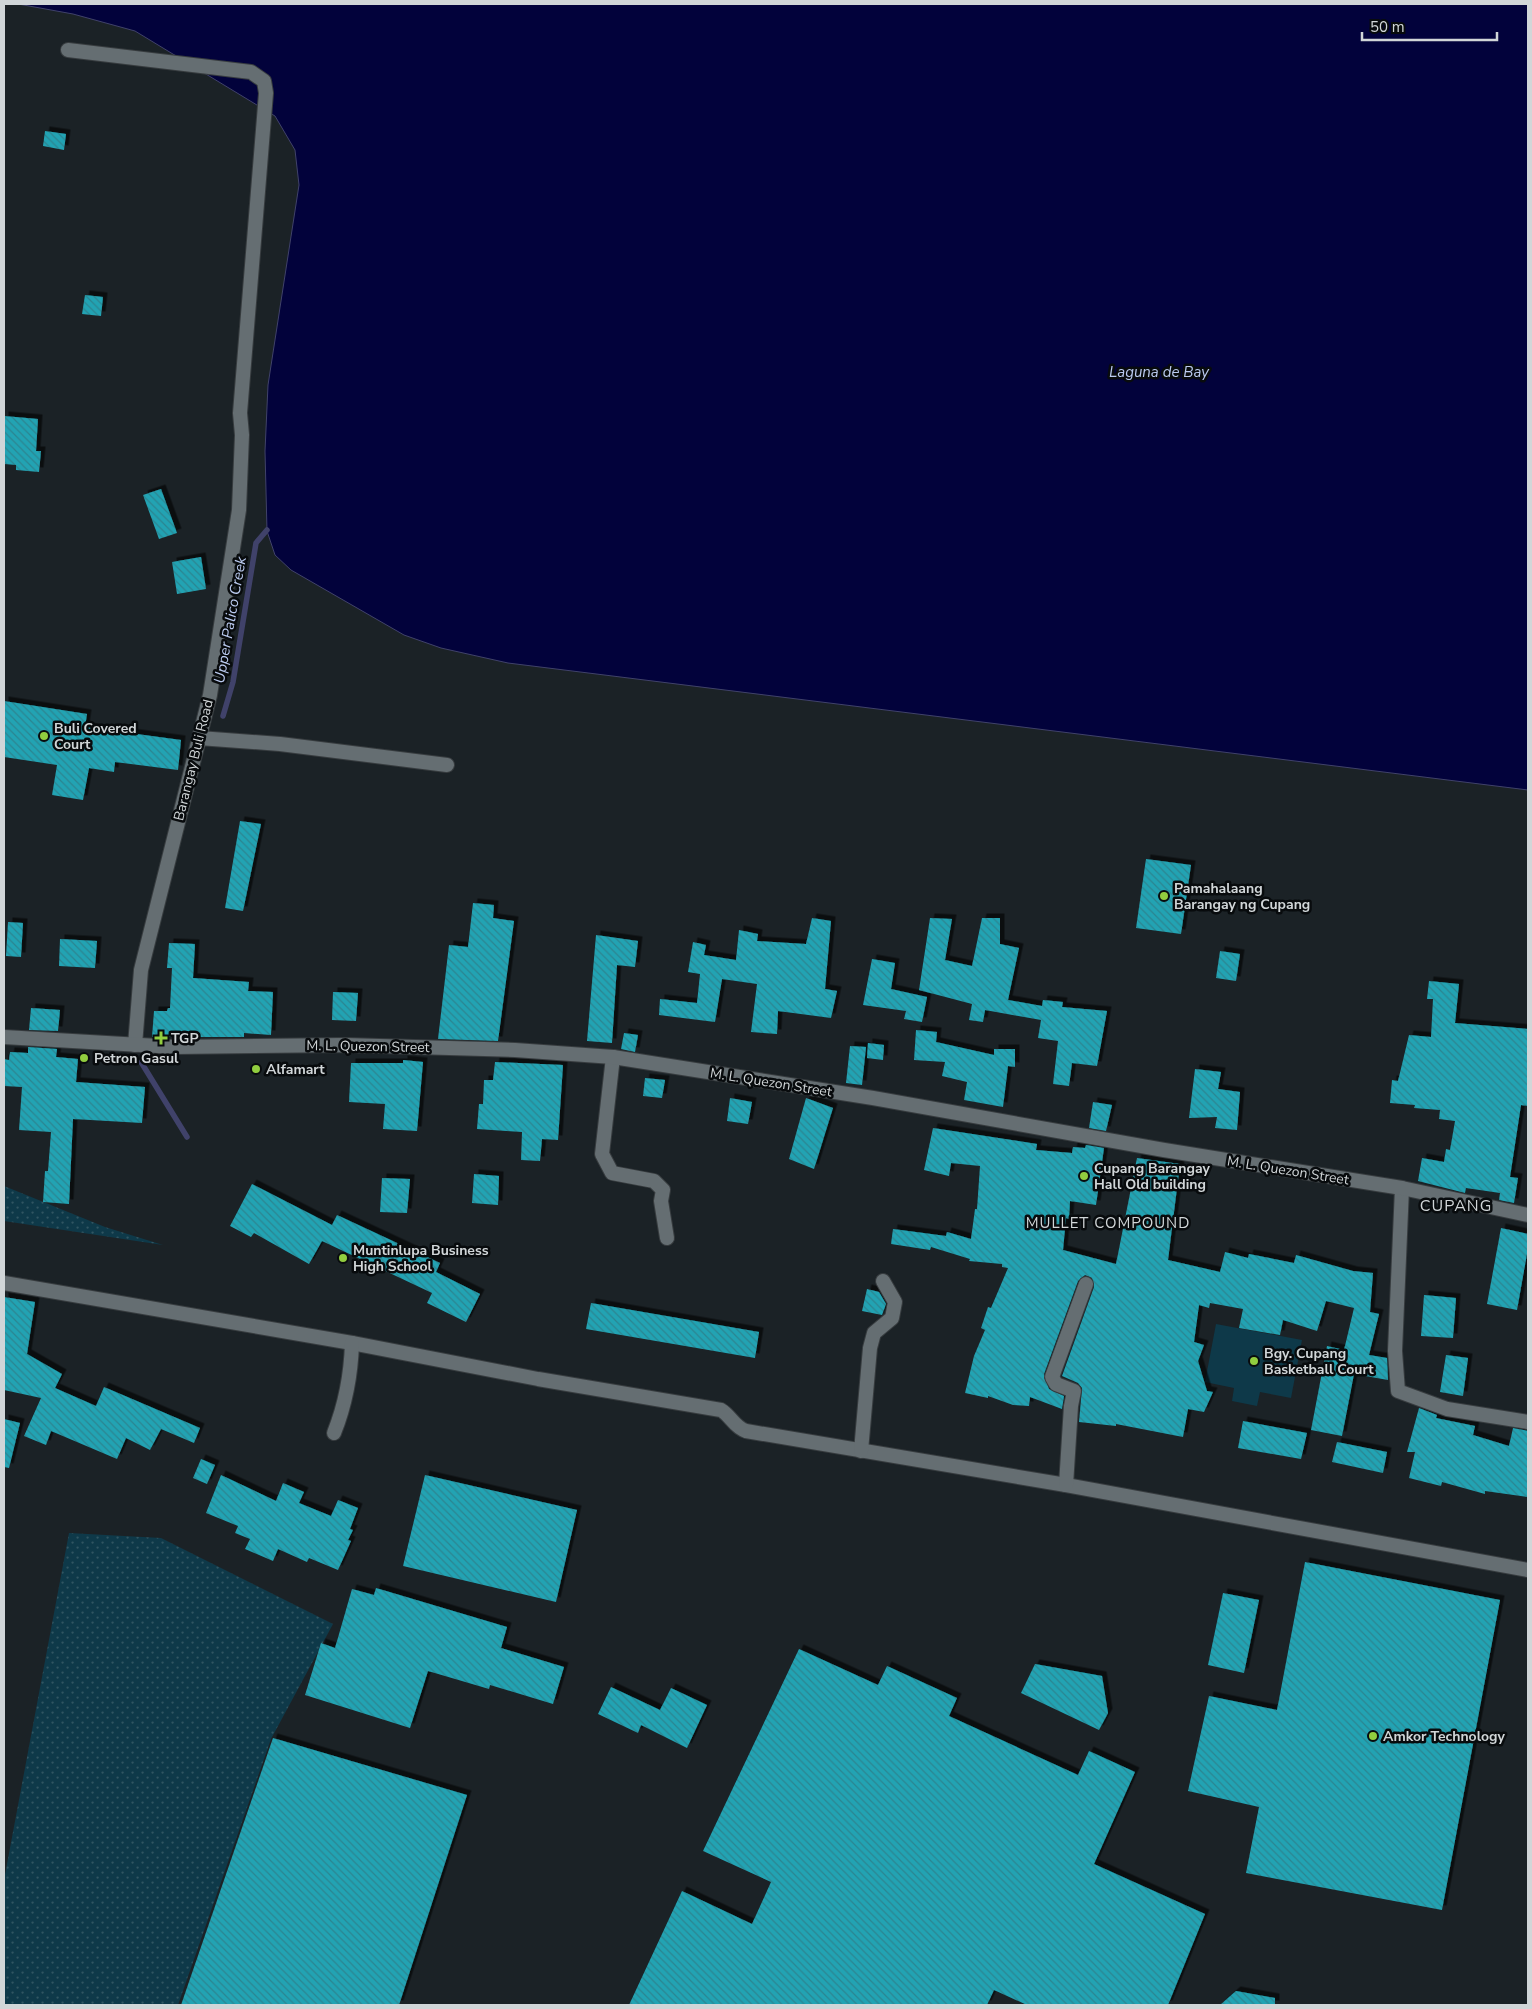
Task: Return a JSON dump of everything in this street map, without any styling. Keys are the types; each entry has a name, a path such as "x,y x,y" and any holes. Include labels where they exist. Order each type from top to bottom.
{"street":[{"name":"Barangay Buli Road","path":"68,50 251,72 264,81 266,93 240,412 242,436 239,510 210,696 141,970 135,1045"},
{"path":"199,738 280,744 447,765"},
{"name":"M. L. Quezon Street","path":"4,1037 135,1045 345,1045 515,1050 613,1057 873,1098 1164,1150 1402,1188 1528,1215"},
{"path":"613,1057 602,1154 612,1173 654,1181 663,1190 661,1202 666,1238"},
{"path":"1402,1188 1395,1351 1398,1391 1447,1408 1528,1422"},
{"path":"861,1451 872,1341 874,1334 892,1318 895,1302 883,1281"},
{"path":"4,1283 352,1343 538,1379 720,1410 727,1414 738,1428 746,1431 1066,1485 1528,1570"},
{"path":"1066,1485 1071,1406 1074,1391 1056,1384 1052,1377 1086,1284"},
{"path":"334,1433 347,1398 351,1376 352,1343"}],"shaded area":[{"path":"4,1186 105,1227 163,1245 4,1221"},
{"name":"Bgy. Cupang Basketball Court","path":"1216,1324 1302,1340 1291,1398 1260,1392 1257,1406 1232,1401 1234,1388 1205,1382"},
{"path":"69,1533 161,1538 333,1624 271,1739 178,2005 4,2005 4,1880"}],"water":[{"name":"Laguna de Bay","path":"18,4 1528,4 1528,790 508,663 441,648 404,635 291,570 275,555 267,531 265,451 268,385 299,185 295,150 275,116 135,31 73,14"}],"building":[{"path":"45,131 66,134 64,150 43,146"},
{"path":"85,295 103,297 101,316 82,314"},
{"path":"4,416 38,419 36,451 41,451 39,472 16,470 16,465 4,464"},
{"path":"161,489 177,533 159,539 143,495"},
{"path":"201,557 206,589 177,594 172,562"},
{"path":"4,701 87,714 85,727 181,740 178,770 115,762 114,772 89,768 83,800 52,795 57,765 4,757"},
{"path":"240,821 261,824 243,911 225,908"},
{"name":"Pamahalaang Barangay ng Cupang","path":"1146,859 1191,865 1181,934 1136,928"},
{"path":"473,903 494,905 493,918 514,921 498,1041 438,1039 449,945 468,947"},
{"path":"812,918 831,921 825,989 837,991 831,1018 778,1011 777,1034 751,1032 757,984 722,979 715,1022 659,1015 660,999 697,1003 700,974 688,972 693,942 706,945 704,955 736,960 739,930 758,934 757,941 806,944"},
{"path":"930,918 952,919 945,960 972,966 982,918 1000,918 1000,944 1019,948 1008,1000 1042,1006 1043,1000 1063,1002 1062,1007 1107,1011 1097,1066 1072,1063 1069,1086 1053,1084 1058,1041 1038,1038 1041,1020 985,1010 983,1022 969,1020 972,1004 919,990"},
{"path":"8,922 23,923 21,957 6,956"},
{"path":"596,935 638,941 635,967 617,965 612,1043 587,1041"},
{"path":"60,939 97,941 95,968 59,966"},
{"path":"169,943 195,944 193,978 249,982 248,991 273,992 271,1035 244,1033 244,1037 152,1037 154,1011 167,1011 170,1008 172,968 167,968"},
{"path":"1220,951 1240,954 1236,981 1216,978"},
{"path":"872,959 895,963 891,989 927,997 922,1022 904,1019 906,1011 863,1005"},
{"path":"1429,981 1459,984 1455,1023 1528,1029 1528,1106 1521,1105 1510,1177 1518,1178 1514,1203 1499,1200 1500,1193 1466,1188 1465,1193 1418,1181 1422,1158 1444,1162 1446,1149 1450,1150 1455,1121 1439,1119 1440,1110 1414,1108 1415,1105 1390,1103 1392,1080 1398,1081 1409,1035 1431,1037 1433,999 1427,999"},
{"path":"333,992 358,993 356,1021 332,1020"},
{"path":"31,1008 60,1010 58,1031 29,1030"},
{"path":"916,1030 937,1032 936,1042 994,1055 994,1049 1015,1049 1015,1067 1008,1066 1003,1107 964,1100 967,1082 942,1076 945,1062 914,1060"},
{"path":"624,1033 638,1035 635,1052 621,1049"},
{"path":"868,1043 884,1045 883,1060 867,1058"},
{"path":"850,1046 866,1047 862,1085 846,1083"},
{"path":"28,1047 57,1049 56,1057 78,1059 76,1082 145,1087 142,1123 73,1119 69,1204 43,1202 45,1171 48,1171 51,1132 19,1130 22,1087 4,1086 4,1059 9,1060 10,1052 28,1053"},
{"path":"403,1060 423,1062 417,1131 383,1129 385,1104 349,1102 351,1063 403,1063"},
{"path":"495,1062 563,1065 558,1140 542,1139 540,1161 521,1160 522,1132 477,1129 479,1104 483,1104 484,1080 493,1080"},
{"path":"1195,1069 1221,1072 1218,1089 1240,1092 1237,1130 1215,1128 1217,1117 1189,1118"},
{"path":"645,1078 665,1080 662,1098 643,1096"},
{"path":"730,1098 752,1102 748,1124 727,1121"},
{"path":"806,1098 833,1108 814,1169 789,1159"},
{"path":"1093,1102 1112,1105 1106,1131 1089,1128"},
{"path":"933,1128 1037,1144 1036,1150 1072,1153 1073,1147 1085,1148 1086,1145 1104,1148 1096,1205 1070,1201 1069,1219 1066,1218 1063,1250 1116,1264 1137,1158 1180,1164 1168,1260 1220,1272 1225,1252 1248,1258 1249,1254 1294,1263 1296,1255 1353,1271 1373,1273 1370,1312 1379,1314 1369,1355 1387,1358 1388,1380 1354,1374 1342,1436 1311,1430 1327,1346 1344,1350 1354,1308 1326,1301 1317,1331 1283,1320 1280,1335 1239,1328 1243,1309 1210,1303 1209,1308 1199,1305 1194,1342 1204,1345 1198,1361 1207,1391 1213,1392 1204,1412 1188,1409 1183,1437 1116,1424 1116,1426 1079,1422 1082,1388 1078,1383 1062,1376 1094,1287 1092,1278 1085,1275 1078,1281 1044,1374 1049,1389 1064,1396 1062,1409 1030,1397 1029,1406 1013,1405 988,1396 988,1398 965,1393 974,1356 985,1330 981,1328 988,1307 991,1308 1008,1268 1002,1267 1002,1264 969,1261 970,1259 931,1247 930,1250 891,1244 893,1229 946,1236 947,1232 971,1239 975,1209 977,1209 980,1166 951,1163 949,1176 924,1170"},
{"path":"474,1174 499,1176 498,1205 472,1203"},
{"path":"382,1178 410,1179 407,1213 380,1212"},
{"path":"252,1184 332,1225 337,1215 440,1263 436,1272 480,1294 466,1322 427,1303 432,1293 322,1241 309,1264 254,1233 251,1237 230,1226"},
{"path":"1501,1228 1528,1234 1528,1248 1517,1310 1487,1304"},
{"path":"867,1289 879,1292 886,1304 882,1315 862,1311"},
{"path":"1424,1295 1456,1298 1453,1338 1421,1336"},
{"path":"4,1297 35,1302 27,1354 62,1374 55,1388 96,1406 104,1387 200,1428 194,1443 161,1429 150,1450 126,1438 117,1459 51,1431 46,1445 24,1436 41,1398 4,1390"},
{"path":"591,1303 759,1332 755,1358 586,1329"},
{"path":"1446,1355 1468,1358 1463,1396 1440,1392"},
{"path":"1419,1408 1437,1415 1436,1418 1475,1426 1473,1435 1509,1446 1513,1428 1528,1431 1527,1497 1485,1491 1485,1494 1442,1482 1441,1486 1409,1478 1415,1452 1407,1452"},
{"path":"4,1419 20,1423 9,1468 4,1467"},
{"path":"1243,1421 1307,1433 1301,1459 1238,1448"},
{"path":"1337,1442 1387,1452 1383,1473 1332,1462"},
{"path":"201,1459 215,1465 207,1484 193,1478"},
{"path":"221,1475 276,1501 283,1483 304,1492 299,1503 331,1516 338,1500 358,1508 350,1529 353,1530 348,1540 351,1541 338,1570 309,1558 307,1562 278,1549 273,1561 245,1549 250,1539 235,1533 238,1526 206,1513"},
{"path":"425,1475 577,1510 556,1602 403,1566"},
{"name":"Amkor Technology","path":"1305,1562 1500,1600 1442,1910 1246,1873 1259,1807 1188,1791 1209,1696 1277,1710"},
{"path":"376,1588 507,1627 501,1648 564,1667 553,1704 490,1685 489,1689 428,1671 410,1728 305,1695 321,1643 335,1648 352,1589 374,1595"},
{"path":"1223,1593 1259,1600 1244,1673 1208,1665"},
{"path":"799,1649 878,1685 887,1666 957,1698 949,1716 1078,1775 1089,1751 1135,1772 1094,1864 1205,1914 1168,2005 1027,2005 994,1990 987,2005 629,2005 682,1891 752,1924 771,1882 703,1851"},
{"path":"1035,1664 1102,1676 1108,1713 1099,1730 1021,1693"},
{"path":"611,1687 660,1710 671,1688 707,1705 687,1748 641,1725 638,1733 598,1714"},
{"path":"273,1738 467,1795 399,2005 181,2005"},
{"path":"1236,1991 1275,1998 1275,2005 1220,2005"}],"waterway":[{"name":"Upper Palico Creek","path":"223,716 233,682 256,543 267,530"},
{"name":"Upper Palico Creek","path":"141,1062 187,1137"}],"place":[{"name":"Buli Covered Court","path":"44,736"},
{"name":"Pamahalaang Barangay ng Cupang","path":"1164,896"},
{"name":"TGP","path":"161,1038"},
{"name":"Petron Gasul","path":"84,1058"},
{"name":"Alfamart","path":"256,1069"},
{"name":"Cupang Barangay Hall Old building","path":"1084,1176"},
{"name":"Muntinlupa Business High School","path":"343,1258"},
{"name":"Bgy. Cupang Basketball Court","path":"1254,1361"},
{"name":"Amkor Technology","path":"1373,1736"}],"district":[{"name":"CUPANG","path":"1456,1205"},
{"name":"MULLET COMPOUND","path":"1108,1223"}]}
